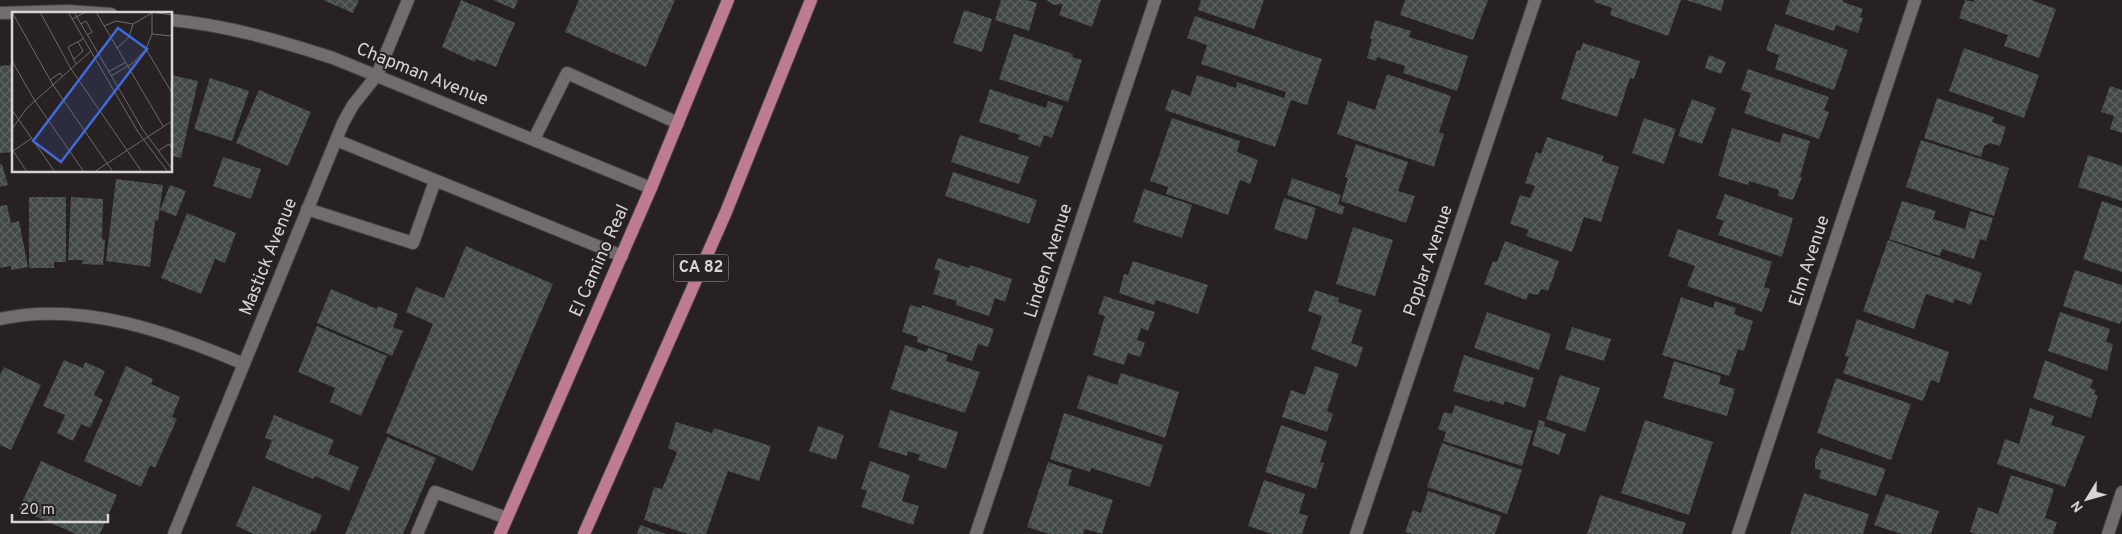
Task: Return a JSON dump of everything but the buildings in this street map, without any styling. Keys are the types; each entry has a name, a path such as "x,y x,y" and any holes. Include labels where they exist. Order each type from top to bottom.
{"main road":[{"name":"El Camino Real","path":"500,534 622,256 728,0"},
{"name":"CA 82","path":"584,534 726,212 811,0"}],"street":[{"name":"Mastick Avenue","path":"174,534 336,140 353,105 377,75 408,0"},
{"name":"Linden Avenue","path":"976,534 1155,0"},
{"name":"Poplar Avenue","path":"1356,534 1536,0"},
{"name":"Elm Avenue","path":"1738,534 1916,0"},
{"path":"8,8 82,12"},
{"name":"Chapman Avenue","path":"172,20 288,43 377,75 651,188"},
{"path":"534,139 567,73 678,123"},
{"path":"336,140 622,256"},
{"path":"308,209 413,243 435,181"},
{"path":"0,319 57,314 110,320 154,330 198,345 244,364"},
{"path":"417,534 435,492 507,518"},
{"path":"2108,534 2122,492"}]}
